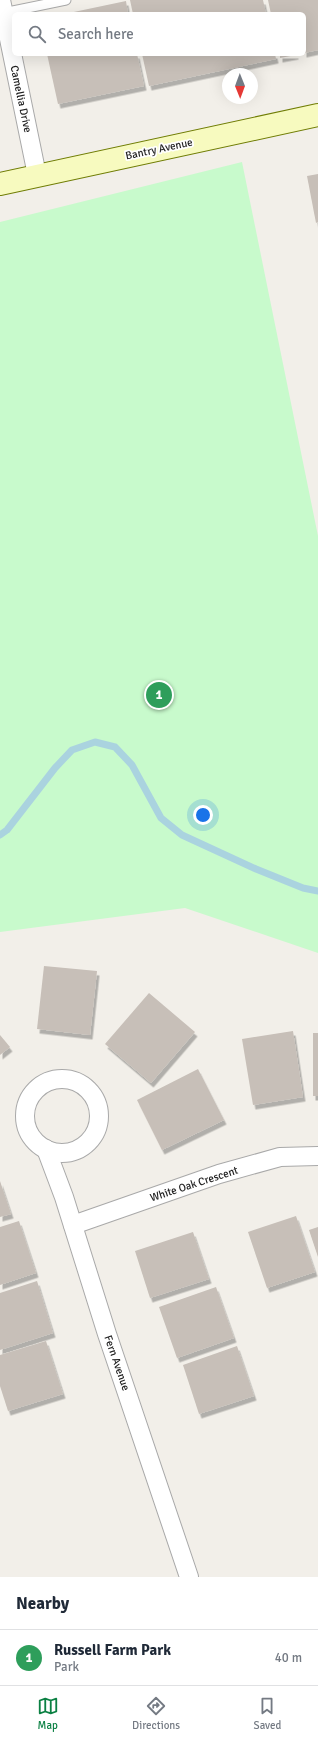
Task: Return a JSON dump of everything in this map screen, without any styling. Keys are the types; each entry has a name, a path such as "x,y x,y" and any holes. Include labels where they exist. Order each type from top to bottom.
{"street":[{"name":"Camellia Drive","path":"2,7 12,55"},
{"name":"Camellia Drive","path":"12,56 37,175"},
{"name":"Bantry Avenue","path":"0,184 318,115"},
{"path":"66,1079 78,1082 88,1089 95,1099 99,1111 99,1123 95,1134 87,1144 76,1151 63,1154 46,1149 32,1139 27,1128 25,1116 27,1104 33,1093 42,1085 54,1080 66,1079"},
{"name":"Fern Avenue","path":"46,1149 73,1225 107,1334 189,1577"},
{"name":"White Oak Crescent","path":"73,1225 219,1174 280,1157 318,1156"}],"lane":[{"path":"2,7 66,0"}],"green space":[{"path":"242,162 318,536 318,953 185,908 0,932 0,222"}],"building":[{"path":"130,0 263,0 266,12 133,12"},
{"path":"268,0 318,0 318,50 306,53 306,12 271,12"},
{"path":"126,1 128,12 74,12"},
{"path":"47,56 137,56 144,86 58,104"},
{"path":"142,56 275,56 276,59 234,68 222,68 222,70 149,86"},
{"path":"280,56 291,56 280,58"},
{"path":"318,174 318,222 316,223 307,176"},
{"path":"44,966 97,971 90,1035 37,1029"},
{"path":"149,993 195,1032 151,1083 105,1044"},
{"path":"293,1031 303,1097 253,1105 242,1039"},
{"path":"313,1033 318,1033 318,1096 313,1096"},
{"path":"0,1035 10,1047 0,1055"},
{"path":"198,1069 224,1120 162,1150 137,1100"},
{"path":"0,1181 11,1214 0,1217"},
{"path":"296,1216 315,1272 267,1288 248,1232"},
{"path":"19,1221 36,1273 0,1285 0,1227"},
{"path":"318,1227 318,1257 309,1230"},
{"path":"193,1232 209,1279 150,1298 135,1251"},
{"path":"37,1281 53,1333 0,1350 0,1293"},
{"path":"216,1287 234,1338 177,1358 159,1307"},
{"path":"46,1341 63,1394 8,1411 0,1386 0,1355"},
{"path":"237,1346 254,1396 199,1414 183,1365"}],"waterway":[{"path":"0,835 7,830 55,768 72,750 95,742 115,747 132,765 161,818 182,835 256,869 303,888 318,891"}],"place":[{"name":"Russell Farm Park","path":"159,695"}]}
